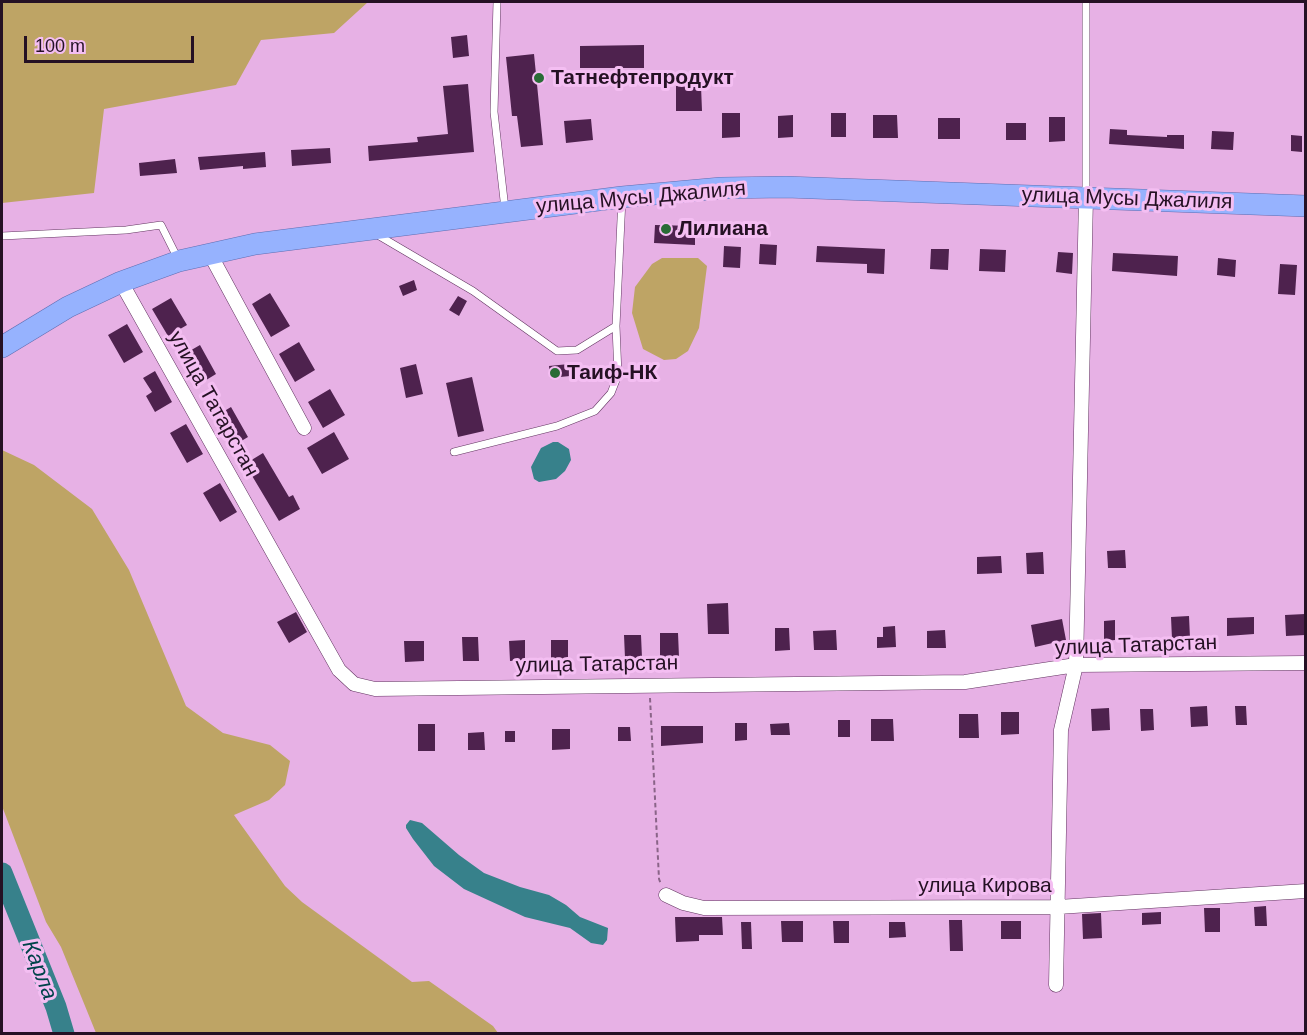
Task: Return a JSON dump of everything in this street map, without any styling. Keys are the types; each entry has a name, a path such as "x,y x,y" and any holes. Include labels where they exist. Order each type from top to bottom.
{"highway":[{"name":"улица Мусы Джалиля","path":"2,347 68,307 121,282 179,261 255,244 622,197 722,188 786,187 1086,196 1305,206"}],"street":[{"path":"1056,985 1061,730 1076,665 1086,196"},
{"path":"210,254 304,428"},
{"name":"улица Татарстан","path":"121,282 339,670 354,684 375,689 965,682 1076,665 1305,663"},
{"name":"улица Кирова","path":"666,895 683,903 704,908 1058,907 1305,891"}],"lane":[{"path":"497,2 494,112 505,212"},
{"path":"1086,2 1086,196"},
{"path":"454,452 558,426 596,411 610,393 618,375 616,326 622,197"},
{"path":"2,236 126,230 161,225 179,261"},
{"path":"369,230 473,291 557,351 577,350 616,326"}],"path":[{"path":"650,686 659,879 666,895"}],"shaded area":[{"path":"2,2 368,2 334,33 261,40 236,85 104,109 94,193 2,203"},
{"path":"662,258 698,258 707,266 699,328 688,351 676,359 664,360 643,349 632,313 635,287 652,264"},
{"path":"558,442 569,449 571,460 565,471 556,479 539,482 534,479 531,467 541,448"},
{"path":"2,450 34,465 92,509 129,570 186,706 223,733 270,745 290,761 285,785 269,800 234,815 285,886 302,902 412,982 429,981 493,1026 498,1033 96,1033 61,947 46,922 2,806"},
{"path":"410,820 422,823 484,873 549,895 580,917 608,928 607,940 603,945 591,943 570,928 525,917 464,889 434,866 406,828"}],"building":[{"path":"467,35 469,56 453,58 451,37"},
{"path":"644,45 644,68 580,68 580,46"},
{"path":"534,54 543,145 521,147 517,116 512,116 506,57"},
{"path":"468,84 474,152 369,161 368,146 418,142 417,137 448,134 443,86"},
{"path":"676,86 701,86 702,111 676,111"},
{"path":"722,113 740,113 740,137 722,138"},
{"path":"831,113 846,113 846,137 831,137"},
{"path":"793,115 793,137 778,138 778,116"},
{"path":"873,115 897,115 898,138 873,138"},
{"path":"1049,117 1065,117 1065,141 1049,142"},
{"path":"938,118 960,118 960,139 938,139"},
{"path":"591,119 593,140 566,143 564,121"},
{"path":"1006,123 1026,123 1026,140 1006,140"},
{"path":"1110,129 1127,130 1127,135 1167,137 1167,135 1184,135 1184,149 1109,144"},
{"path":"1212,131 1234,132 1233,150 1211,149"},
{"path":"1291,135 1302,136 1302,152 1291,151"},
{"path":"330,148 331,163 292,166 291,150"},
{"path":"265,152 266,167 243,169 243,166 200,170 198,157"},
{"path":"175,159 177,173 140,176 139,163"},
{"path":"655,225 695,226 695,245 654,243"},
{"path":"760,244 777,245 776,265 759,264"},
{"path":"724,246 741,247 740,268 723,267"},
{"path":"817,246 885,249 884,274 867,273 867,264 816,262"},
{"path":"931,249 949,249 948,270 930,269"},
{"path":"980,249 1006,250 1005,272 979,271"},
{"path":"1058,252 1073,253 1072,274 1056,272"},
{"path":"1113,253 1178,256 1177,276 1112,271"},
{"path":"1218,258 1236,260 1235,277 1217,275"},
{"path":"1280,264 1297,265 1295,295 1278,294"},
{"path":"414,280 417,290 403,296 399,286"},
{"path":"270,293 290,326 271,337 252,304"},
{"path":"458,296 467,301 459,316 449,310"},
{"path":"171,298 187,325 168,336 152,309"},
{"path":"127,324 143,352 124,363 108,335"},
{"path":"299,342 315,370 295,382 279,354"},
{"path":"200,345 216,374 198,385 181,356"},
{"path":"416,364 423,394 406,398 400,368"},
{"path":"569,364 570,376 550,378 549,366"},
{"path":"155,371 172,402 155,412 146,396 152,392 143,378"},
{"path":"472,377 484,431 458,437 446,383"},
{"path":"330,389 345,415 323,428 308,402"},
{"path":"231,407 248,437 233,446 216,416"},
{"path":"186,424 203,454 187,463 170,433"},
{"path":"334,432 349,459 322,474 307,448"},
{"path":"263,453 289,497 293,495 300,509 279,521 245,464"},
{"path":"220,483 237,512 220,522 203,493"},
{"path":"1125,550 1126,568 1108,568 1107,551"},
{"path":"1043,552 1044,574 1027,574 1026,553"},
{"path":"1001,556 1002,573 977,574 977,557"},
{"path":"728,603 729,634 708,634 707,604"},
{"path":"296,612 307,632 289,643 277,622"},
{"path":"1305,614 1305,635 1286,636 1285,615"},
{"path":"1189,616 1190,638 1172,639 1171,617"},
{"path":"1254,617 1254,634 1227,636 1227,618"},
{"path":"1062,619 1066,640 1035,647 1031,625"},
{"path":"1115,620 1115,640 1104,641 1104,621"},
{"path":"895,626 896,647 877,648 877,637 883,637 883,627"},
{"path":"775,628 789,628 790,650 775,651"},
{"path":"836,630 837,650 814,650 813,631"},
{"path":"945,630 946,648 927,648 927,631"},
{"path":"660,633 678,633 679,657 660,658"},
{"path":"624,635 641,635 642,658 625,658"},
{"path":"462,637 478,637 479,661 463,661"},
{"path":"525,640 525,660 510,661 509,641"},
{"path":"551,640 568,640 568,661 551,661"},
{"path":"404,641 424,641 424,661 405,662"},
{"path":"1207,706 1208,726 1191,727 1190,707"},
{"path":"1235,706 1246,706 1247,725 1236,725"},
{"path":"1109,708 1110,730 1092,731 1091,709"},
{"path":"1140,709 1153,709 1154,730 1141,731"},
{"path":"1001,712 1019,712 1019,734 1001,735"},
{"path":"959,714 978,714 979,738 959,738"},
{"path":"871,719 893,719 894,741 871,741"},
{"path":"838,720 850,720 850,737 838,737"},
{"path":"735,723 747,723 747,740 735,741"},
{"path":"789,723 790,735 771,735 770,724"},
{"path":"418,724 435,724 435,751 418,751"},
{"path":"661,726 703,726 703,743 661,746"},
{"path":"618,727 630,727 631,741 618,741"},
{"path":"552,729 570,729 570,749 552,750"},
{"path":"505,731 515,731 515,742 505,742"},
{"path":"484,732 485,750 468,750 468,733"},
{"path":"1266,906 1267,926 1255,926 1254,907"},
{"path":"1204,908 1220,908 1220,932 1205,932"},
{"path":"1161,912 1161,924 1142,925 1142,913"},
{"path":"1101,913 1102,938 1083,939 1082,914"},
{"path":"675,917 722,917 723,935 699,935 699,941 676,942"},
{"path":"949,920 962,920 963,951 950,951"},
{"path":"781,921 803,921 803,942 782,942"},
{"path":"833,921 849,921 849,943 834,943"},
{"path":"1001,921 1021,921 1021,939 1001,939"},
{"path":"741,922 751,922 752,949 742,949"},
{"path":"889,922 905,922 906,937 889,938"}],"waterway":[{"name":"Карла","path":"2,873 56,1007 64,1034"}],"place":[{"name":"Татнефтепродукт","path":"539,78"},
{"name":"Лилиана","path":"666,229"},
{"name":"Таиф-НК","path":"555,373"}]}
